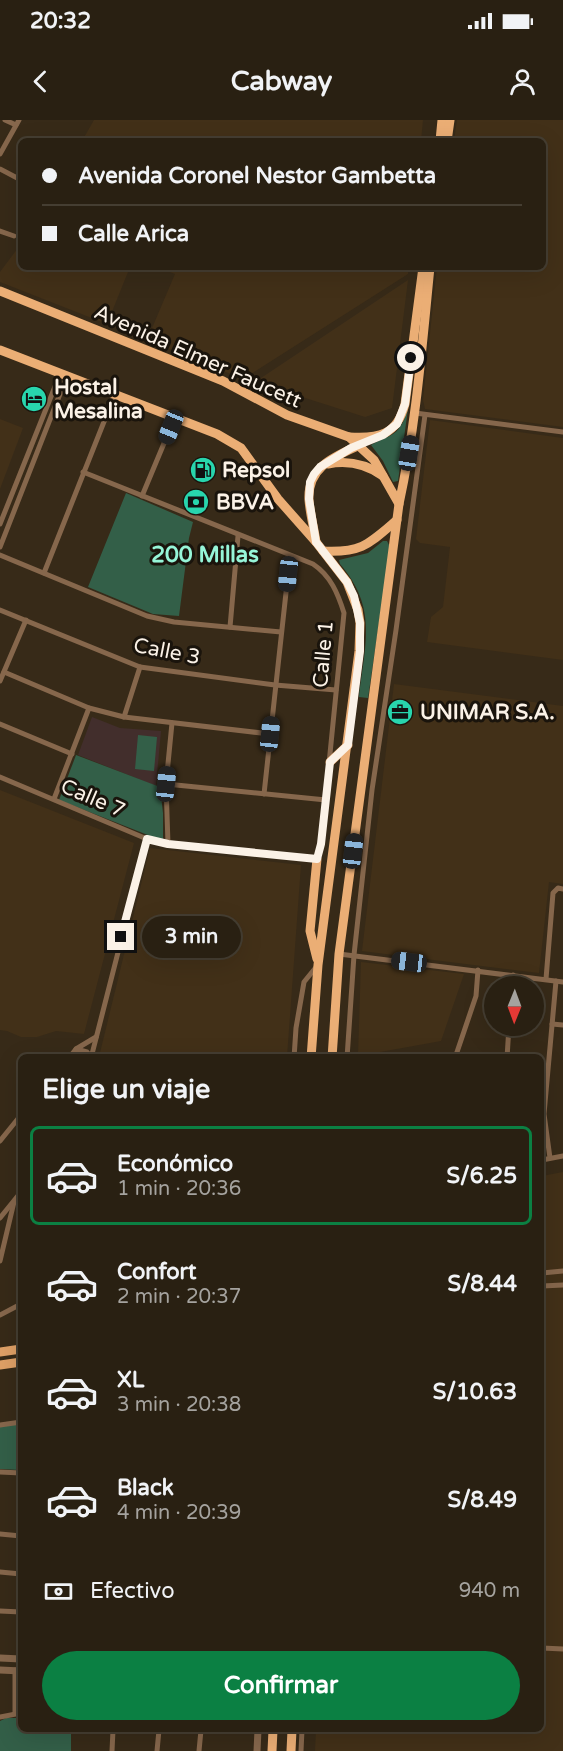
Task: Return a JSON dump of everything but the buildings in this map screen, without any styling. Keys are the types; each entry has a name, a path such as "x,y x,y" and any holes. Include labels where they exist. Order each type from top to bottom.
{"highway":[{"path":"440,138 442,120"},
{"path":"447,138 450,120"},
{"path":"316,542 309,499 310,482 314,474 320,467 373,437 391,430 402,415 423,270"},
{"path":"332,1054 339,954 399,504 406,473 414,413 430,270"},
{"name":"Avenida Elmer Faucett","path":"0,291 223,381 287,415 349,437"},
{"path":"0,351 175,417 217,434 241,448 278,499 347,582 356,603 360,623 360,651 318,965 311,1054"},
{"path":"349,437 373,437"},
{"path":"349,437 374,460 399,504"},
{"path":"320,467 353,463 364,466 383,477"},
{"path":"323,551 339,552 361,548 376,539 397,520"},
{"path":"330,762 348,745"},
{"path":"317,859 310,931 318,965"},
{"path":"272,1751 273,1732"},
{"path":"291,1751 292,1732"}],"main road":[{"path":"0,1352 18,1349"},
{"path":"0,1365 18,1362"}],"street":[{"path":"0,154 18,122 5,120"},
{"path":"0,169 18,178"},
{"path":"0,231 14,236"},
{"path":"0,524 63,375"},
{"path":"0,547 63,375"},
{"path":"44,573 115,394"},
{"path":"414,413 563,432"},
{"path":"347,1054 354,955 372,790 425,415"},
{"path":"142,496 175,417"},
{"name":"Calle 1","path":"83,472 318,568 338,592 344,613 326,800 317,859"},
{"path":"230,627 238,536"},
{"path":"0,555 147,616 174,622 281,632"},
{"path":"264,794 290,555"},
{"name":"Calle 3","path":"0,610 140,667 275,685 336,690"},
{"path":"0,681 26,620"},
{"path":"124,717 140,667"},
{"path":"4,672 89,708 124,717 270,734"},
{"path":"54,799 89,708"},
{"path":"168,844 166,784 172,723"},
{"path":"0,724 72,754"},
{"name":"Calle 7","path":"0,777 147,839 168,844 317,859"},
{"path":"166,784 326,800"},
{"path":"92,1054 147,839"},
{"path":"546,979 554,892 560,889"},
{"path":"339,954 560,982 544,1078 544,1114 550,1158"},
{"path":"294,1054 304,982 318,965"},
{"path":"456,1054 476,996 478,970"},
{"path":"552,1024 563,1025"},
{"path":"72,1054 96,1036"},
{"path":"507,1054 508,1036"},
{"path":"76,1049 89,1054"},
{"path":"0,1141 18,1119"},
{"path":"544,1160 563,1156"},
{"path":"0,1218 18,1196"},
{"path":"0,1261 14,1202"},
{"path":"544,1273 563,1271"},
{"path":"544,1287 563,1285"},
{"path":"0,1315 18,1306"},
{"path":"0,1425 18,1422"},
{"path":"0,1472 18,1473"},
{"path":"0,1534 18,1536"},
{"path":"0,1572 18,1574"},
{"path":"0,1611 18,1612"},
{"path":"544,1648 563,1649"},
{"path":"0,1658 18,1659"},
{"path":"0,1670 18,1670 18,1713 0,1717"},
{"path":"112,1751 113,1732"},
{"path":"157,1751 159,1732"},
{"path":"199,1751 201,1732"},
{"path":"257,1751 258,1732"},
{"path":"301,1751 302,1732"}],"shaded area":[{"path":"94,120 423,120 421,138 84,138"},
{"path":"457,120 563,120 563,427 425,409 423,400 437,270 546,270 546,138 454,138"},
{"path":"18,248 18,270 129,270 107,324 0,282 0,272"},
{"path":"165,270 408,270 408,274 243,379 147,340 175,274"},
{"path":"408,280 392,408 365,417 255,382"},
{"path":"0,419 23,428 0,489"},
{"path":"430,420 563,438 563,660 427,642 431,617 443,607 450,547 420,543 416,539"},
{"path":"394,684 563,706 563,884 549,882 539,973 362,951"},
{"path":"92,717 120,728 161,731 156,786 78,755"},
{"path":"0,790 134,843 84,1034 56,1031 37,1037 21,1037 0,1030"},
{"path":"150,848 301,865 287,1054 100,1054"},
{"path":"361,962 464,974 441,1041 358,1054"},
{"path":"563,1172 563,1751 315,1751 316,1732 544,1732 544,1176"}],"green space":[{"path":"408,409 398,481 393,482 383,461 371,445 398,430"},
{"path":"126,493 193,522 179,616 153,614 88,587"},
{"path":"383,541 387,541 390,547 368,698 359,697 366,643 364,611 360,596 339,560 368,553"},
{"path":"138,735 157,737 154,771 135,769"},
{"path":"76,755 160,787 163,841 59,800"},
{"path":"18,1424 18,1470 0,1469 0,1427"},
{"path":"6,1718 18,1718 18,1732 71,1732 71,1751 0,1751 0,1721"}],"place":[{"name":"Hostal Mesalina","path":"34,399"},
{"name":"Repsol","path":"203,470"},
{"name":"BBVA","path":"196,502"},
{"name":"UNIMAR S.A.","path":"400,712"}],"district":[{"name":"200 Millas","path":"205,554"}],"route":[{"path":"121,937 147,839 168,844 317,859 321,844 330,762 348,745 361,637 354,596 347,582 316,542 309,499 310,482 320,467 351,448 373,437 383,435 397,424 405,404 411,358"}]}
